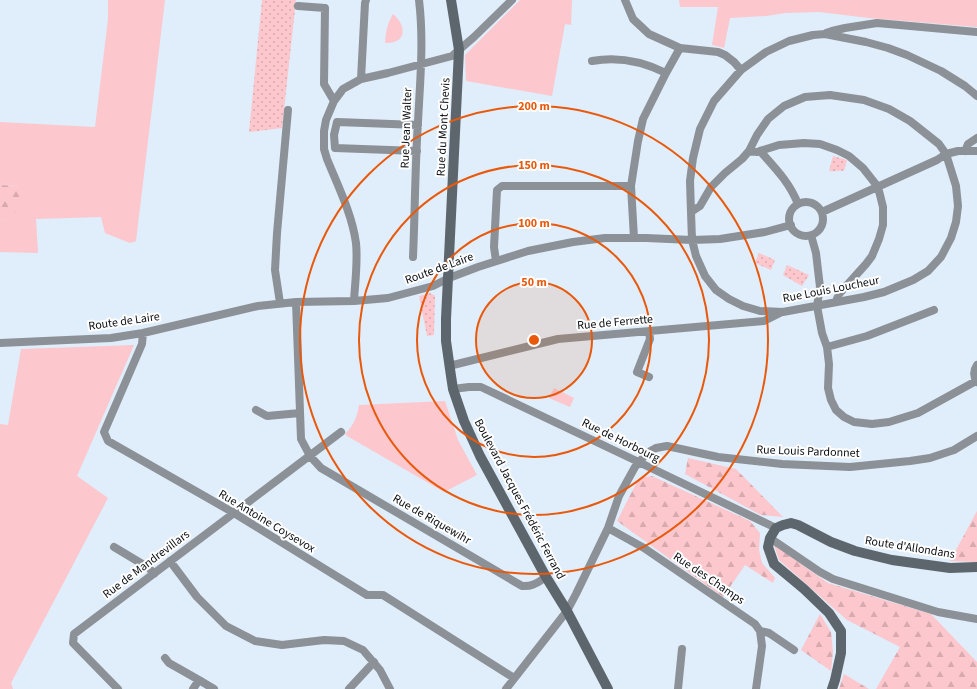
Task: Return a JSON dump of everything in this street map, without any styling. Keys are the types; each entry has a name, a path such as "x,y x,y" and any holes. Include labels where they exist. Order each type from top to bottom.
{"street":[{"path":"361,79 366,0"},
{"name":"Rue Jean Walter","path":"413,257 421,65 419,0"},
{"name":"Rue du Mont Chevis","path":"449,278 459,50 451,0"},
{"path":"354,301 356,243 351,221 324,149 324,131 326,120 334,101 343,89 361,79 388,74 452,56 512,0"},
{"path":"625,0 633,19 649,34 680,48 718,52 734,62 741,70"},
{"path":"298,6 326,8 324,84 334,101"},
{"path":"825,34 832,31 877,23 977,32"},
{"path":"825,34 866,42 907,55 941,71 965,86 977,96"},
{"name":"Rue Louis Loucheur","path":"825,34 813,35 789,41 766,52 741,70 714,101 700,129 693,158 690,181 692,240 696,256 705,276 716,290 743,306 760,310 783,312 864,297 884,292 913,280 928,271 941,257 951,238 956,222 958,206 956,186 946,154"},
{"path":"634,238 631,186 643,119 680,48"},
{"path":"592,61 606,59 636,61 666,73"},
{"path":"691,212 700,206 711,187 724,173 742,159 768,119 784,106 805,97 830,95 864,100 888,108 910,120 939,144 946,154"},
{"path":"280,303 276,270 276,248 288,110"},
{"path":"417,151 335,148 334,136 337,122 418,125"},
{"path":"965,151 968,144 977,138"},
{"path":"749,150 757,152 779,145 804,143 820,144 849,156 863,168 878,186 883,207 883,225 879,239 872,256 839,294 836,301"},
{"path":"760,151 780,173 793,192 798,204"},
{"path":"822,212 937,160 946,154 958,151 977,151"},
{"path":"496,261 494,246 497,190 502,186 631,186"},
{"path":"809,202 814,204 822,212 823,224 816,233 806,236 797,233 791,225 790,216 794,207 798,204 809,202"},
{"name":"Route de Laire","path":"0,342 110,338 143,333 258,306 296,302 354,301 388,298 433,286 449,278 528,251 572,242 605,238 692,240 720,239 765,232 791,225"},
{"path":"811,235 816,253 820,288 817,306 822,333 827,347 828,388 831,400 836,410 844,417 854,422 872,424 889,422 918,413 977,381 974,373 977,365"},
{"name":"Boulevard Jacques Frédéric Ferrand","path":"449,278 446,341 453,389 464,421 480,456 608,689"},
{"name":"Rue de Riquewihr","path":"296,302 300,439 310,456 321,468 522,586 534,584 546,576"},
{"path":"827,347 867,336 934,310"},
{"name":"Rue de Ferrette","path":"449,366 558,339 764,321 783,312"},
{"path":"649,332 650,339 637,372 649,377"},
{"name":"Rue Antoine Coysevox","path":"143,333 142,344 104,432 108,441 234,513 367,595 383,595 514,678"},
{"name":"Rue de Horbourg","path":"453,389 481,387 776,528"},
{"path":"256,410 267,416 300,413"},
{"path":"234,513 341,432"},
{"name":"Rue Louis Pardonnet","path":"638,462 647,453 656,448 667,446 718,457 782,464 850,467 930,458 954,450 977,436"},
{"path":"506,689 566,611 576,594 608,528 619,496 638,462"},
{"name":"Rue de Mandrevillars","path":"118,689 73,644 74,634 234,513"},
{"name":"Route d'Allondans","path":"776,528 791,523 855,552 892,560 950,568 977,568"},
{"name":"Rue des Champs","path":"608,528 650,552 755,624 760,631 769,633 794,650"},
{"path":"776,528 770,538 768,547 774,564 804,589 829,613 841,631 841,653 832,689"},
{"path":"770,538 820,572 833,579 938,612 977,619"},
{"path":"114,547 149,568 154,574"},
{"path":"170,561 197,597 226,626 255,641 282,645 324,640 344,641 363,650 380,670 390,689"},
{"path":"756,689 762,646 760,631"},
{"path":"678,689 682,649"},
{"path":"165,658 169,663 214,689"},
{"path":"349,689 374,662"},
{"path":"193,689 199,680"}],"green space":[{"path":"108,0 165,0 136,241 130,243 105,233 101,217 36,219 38,253 0,252 0,221 7,219 19,186 0,185 0,122 95,127 108,19"},
{"path":"262,0 296,0 282,128 249,132"},
{"path":"520,0 572,0 571,25 565,24 552,96 466,81 465,55"},
{"path":"679,0 977,0 977,27 869,18 819,12 785,13 766,16 730,18 724,48 712,45 718,7 680,7"},
{"path":"393,14 401,24 401,37 398,41 385,43 387,28"},
{"path":"833,156 847,160 844,171 829,171"},
{"path":"0,185 19,186 25,196 22,207 7,219 0,221"},
{"path":"759,253 775,260 771,270 755,263"},
{"path":"787,265 809,275 802,286 783,275"},
{"path":"430,293 435,296 434,335 427,336 419,296"},
{"path":"134,345 77,476 108,498 11,683 13,689 0,689 0,424 8,425 21,349"},
{"path":"554,388 574,398 570,407 549,398"},
{"path":"445,401 458,440 477,475 444,492 345,434 355,421 359,405"},
{"path":"688,458 736,469 783,517 761,515 685,474"},
{"path":"652,476 750,521 760,533 759,550 762,563 775,578 773,583 745,565 723,597 617,521 639,478"},
{"path":"977,511 977,562 950,561"},
{"path":"774,545 828,583 931,614 977,662 977,689 876,689 900,647 847,620 779,560"},
{"path":"820,614 831,632 833,652 831,671 801,650"},
{"path":"844,674 869,689 839,689"}]}
